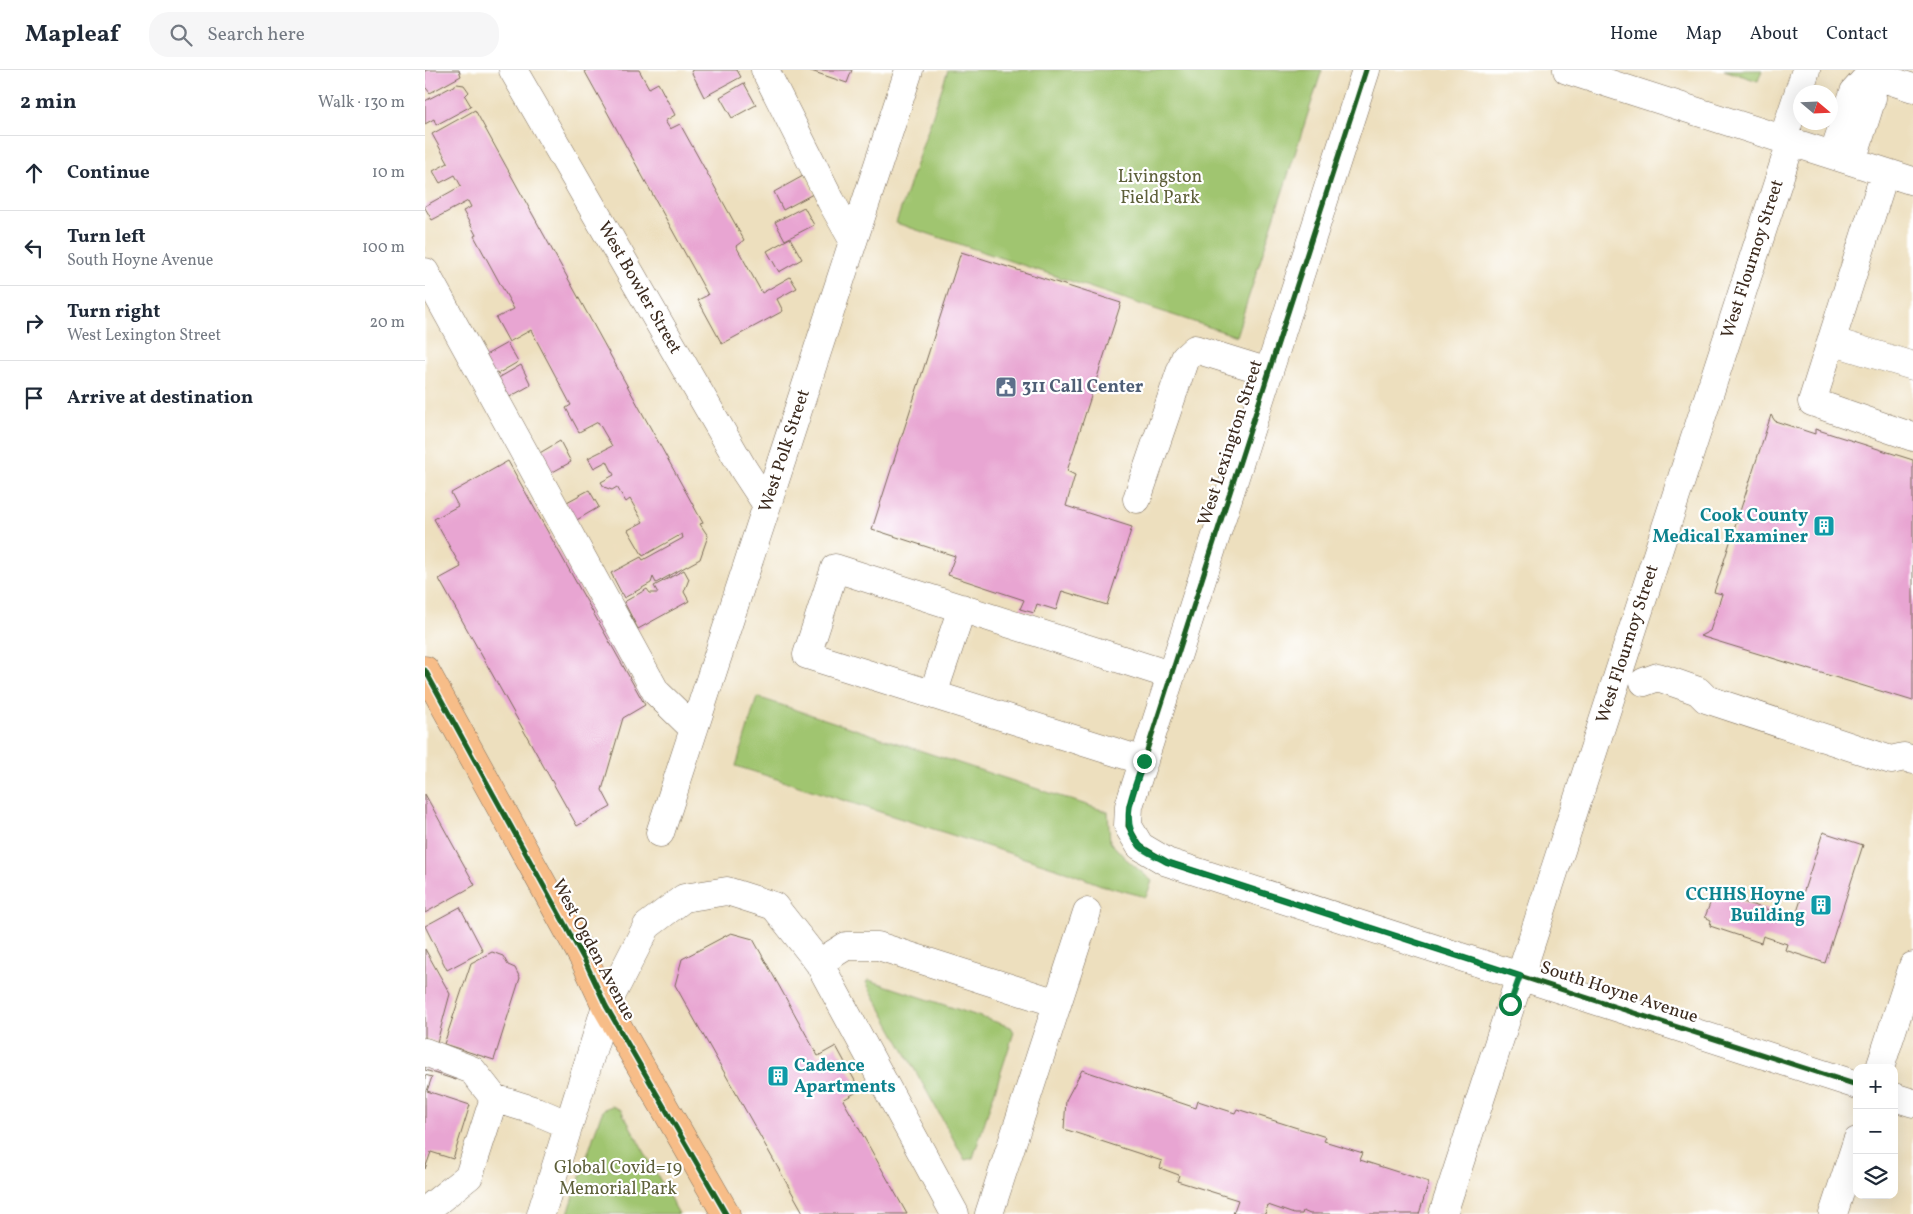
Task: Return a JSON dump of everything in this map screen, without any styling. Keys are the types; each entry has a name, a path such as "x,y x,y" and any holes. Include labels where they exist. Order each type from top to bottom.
{"main road":[{"name":"West Ogden Avenue","path":"425,670 585,961 606,1006 726,1214"}],"street":[{"name":"West Bowler Street","path":"513,70 744,470 767,505"},
{"path":"765,70 831,201 853,240"},
{"name":"West Polk Street","path":"661,833 909,70"},
{"name":"West Lexington Street","path":"1128,826 1129,806 1366,70"},
{"path":"1567,70 1913,181"},
{"name":"West Flournoy Street","path":"1443,1214 1619,673 1787,140 1806,70"},
{"path":"1843,158 1872,98 1871,72 1913,88"},
{"path":"1885,172 1812,402 1913,437"},
{"path":"425,272 656,692 694,729"},
{"path":"1831,341 1913,366"},
{"path":"1137,499 1185,358 1195,349 1269,372"},
{"path":"1144,761 807,655 835,568 1171,674"},
{"path":"933,694 962,608"},
{"path":"1619,673 1644,682 1658,678 1698,691 1705,699 1902,760 1898,772 1913,777"},
{"name":"South Hoyne Avenue","path":"1128,826 1140,846 1167,862 1853,1084"},
{"path":"541,1214 606,1006 647,926 684,898 727,891 774,906 819,963 955,1214"},
{"path":"989,1214 1087,912"},
{"path":"819,963 846,946 878,946 1057,1003"},
{"path":"1881,1064 1913,966"},
{"path":"425,1052 472,1070 494,1098 569,1124"},
{"path":"425,1211 469,1176 494,1098"},
{"path":"1898,1098 1913,1103"},
{"path":"1833,1214 1853,1153"}],"green space":[{"name":"Livingston Field Park","path":"948,70 1322,70 1236,336 896,223"},
{"path":"1724,70 1762,70 1758,81"},
{"path":"757,697 1108,812 1110,842 1125,858 1152,881 1146,897 1101,885 1068,872 736,766"},
{"path":"869,980 1011,1027 1014,1032 973,1158 965,1160 866,982"},
{"name":"Global Covid=19 Memorial Park","path":"612,1106 621,1110 679,1214 568,1214 600,1117 604,1109"}],"building":[{"path":"425,70 459,70 461,76 430,93 425,88"},
{"path":"584,70 639,70 649,88 658,83 675,115 665,121 670,129 680,124 744,240 736,246 762,293 790,277 797,288 777,299 783,311 722,344 698,300 708,295"},
{"path":"737,70 741,77 704,97 691,71"},
{"path":"808,70 852,70 847,83"},
{"path":"744,83 756,105 732,118 720,97"},
{"path":"457,84 464,85 469,92 465,96 471,106 436,125 434,119 425,124 425,101"},
{"path":"475,110 703,523 700,524 708,536 700,559 656,583 653,577 651,583 624,598 611,573 641,557 643,560 683,538 682,534 643,556 628,530 643,522 630,499 626,502 617,487 612,490 604,487 601,482 614,475 607,461 594,468 588,458 612,446 598,422 579,432 566,408 571,405 531,330 509,342 496,318 514,309 474,236 476,235 463,211 471,207 468,201 432,220 425,208 425,206 461,186 455,175 440,183 433,171 448,163 432,134"},
{"path":"803,176 813,194 783,210 774,192"},
{"path":"804,207 814,225 785,240 775,222"},
{"path":"790,238 802,259 779,272 767,251"},
{"name":"311 Call Center","path":"961,252 1121,303 1067,471 1075,475 1066,506 1132,527 1107,605 1062,591 1056,610 1037,604 1034,613 1020,609 1024,600 948,575 955,556 872,529"},
{"path":"507,343 518,362 492,377 482,357"},
{"path":"521,365 531,385 506,399 495,380"},
{"name":"Cook County Medical Examiner","path":"1771,415 1775,421 1815,434 1815,429 1913,460 1913,701 1700,636 1710,631 1722,594 1714,592"},
{"path":"560,441 571,462 549,474 538,454"},
{"path":"508,461 645,705 623,718 602,790 611,807 577,826 439,579 461,567 434,519 458,506 451,493"},
{"path":"589,490 599,507 575,521 565,503"},
{"path":"684,570 689,579 684,592 689,601 638,629 624,602 647,589 650,593 658,593 654,586"},
{"path":"425,794 475,885 425,913"},
{"name":"CCHHS Hoyne Building","path":"1823,832 1863,845 1825,963 1785,950 1787,944 1763,936 1761,943 1710,926 1711,920 1705,917 1714,893 1795,918"},
{"path":"460,907 483,951 447,970 425,926"},
{"name":"Cadence Apartments","path":"731,933 753,939 818,1056 836,1046 860,1090 843,1100 907,1214 804,1214 675,985 682,959"},
{"path":"425,949 450,994 437,1042 425,1038"},
{"path":"492,952 503,956 508,965 515,968 520,978 494,1060 444,1044 471,963"},
{"path":"425,1059 459,1070 456,1080 425,1070"},
{"path":"1082,1070 1196,1108 1198,1101 1235,1113 1237,1109 1326,1137 1324,1141 1363,1153 1360,1160 1429,1182 1419,1214 1310,1214 1303,1211 1302,1214 1294,1214 1268,1205 1265,1214 1233,1214 1238,1200 1177,1181 1179,1175 1160,1168 1162,1161 1064,1129 1066,1100"},
{"path":"425,1075 432,1077 427,1091 470,1105 453,1159 431,1152 425,1169"}],"cycle path":[{"path":"1366,70 1129,806 1128,826 1140,846 1167,862 1853,1084"},
{"path":"425,670 585,961 606,1006 726,1214"}],"place":[{"name":"311 Call Center","path":"1006,387"},
{"name":"Cook County Medical Examiner","path":"1824,526"},
{"name":"CCHHS Hoyne Building","path":"1821,905"},
{"name":"Cadence Apartments","path":"778,1076"}],"route":[{"path":"1144,761 1129,806 1128,826 1140,846 1167,862 1520,976 1510,1004"}]}
